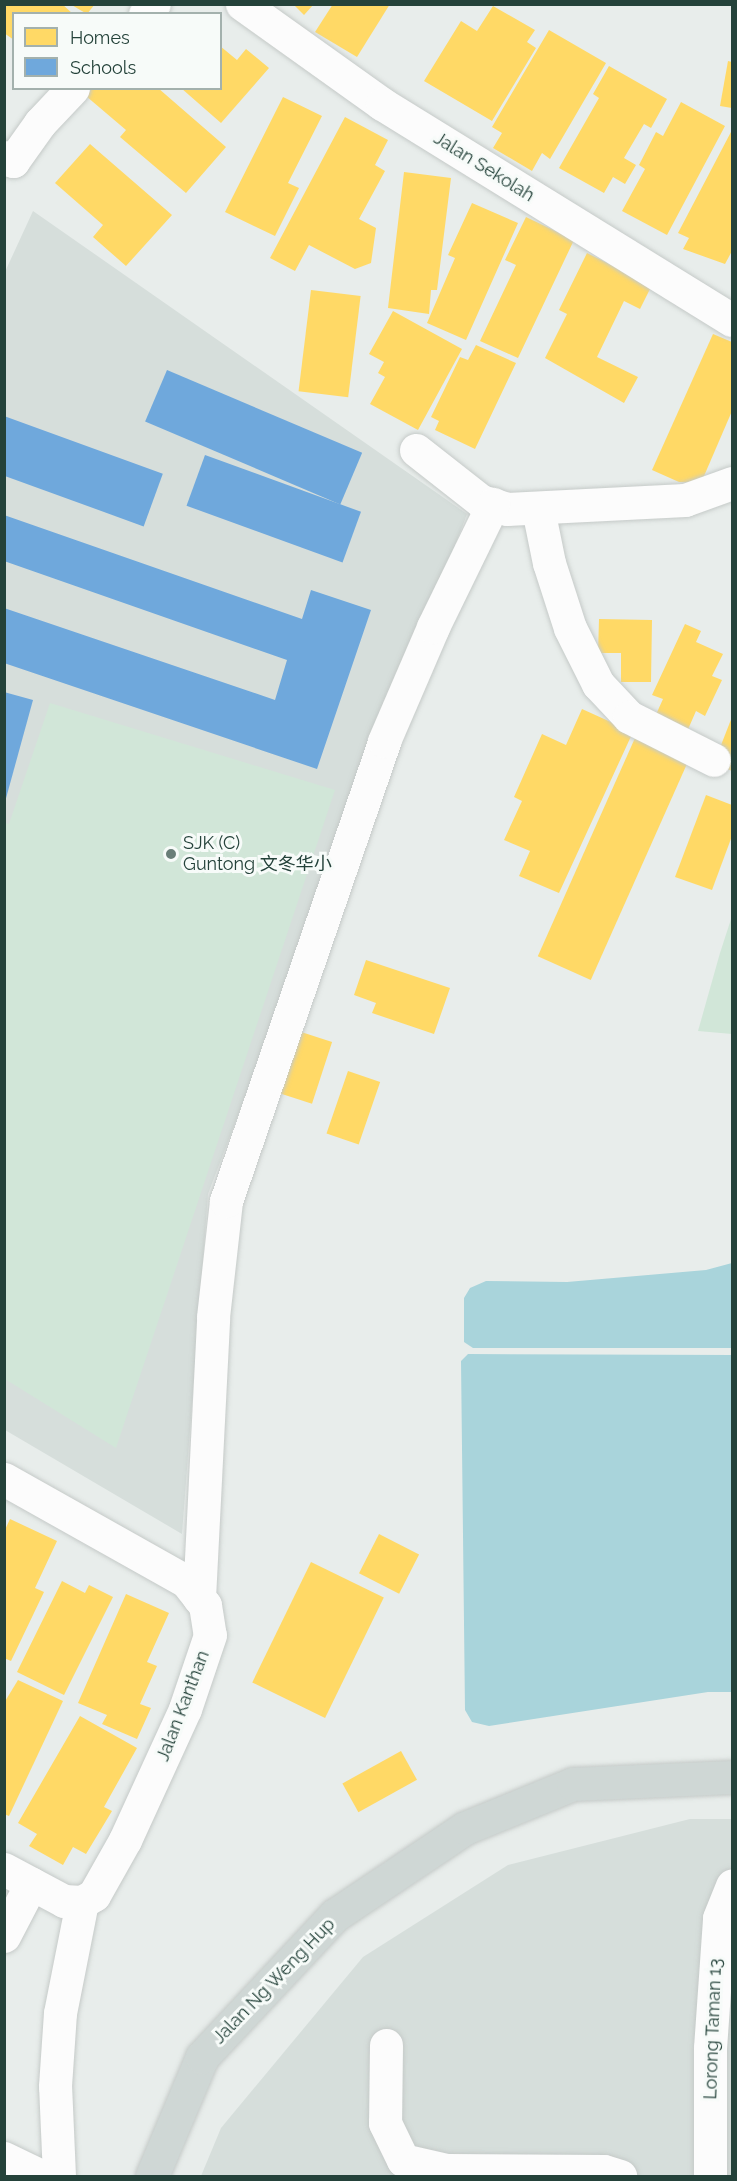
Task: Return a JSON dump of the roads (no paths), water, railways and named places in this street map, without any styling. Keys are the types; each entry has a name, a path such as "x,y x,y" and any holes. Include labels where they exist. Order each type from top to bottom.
{"main road":[{"name":"Jalan Ng Weng Hup","path":"152,2176 202,2057 336,1916 465,1828 573,1784 732,1777"}],"street":[{"name":"Jalan Sekolah","path":"243,4 382,104 732,320"},
{"path":"7,168 40,123 71,90"},
{"path":"416,450 481,501 507,509 685,500 731,486"},
{"path":"199,1598 213,1317 226,1201 384,741 433,627 493,504"},
{"path":"538,509 549,562 570,628 598,684 629,717 714,760"},
{"name":"Jalan Kanthan","path":"4,1479 186,1581 205,1605 210,1635 185,1709 125,1840 94,1895 82,1902"},
{"path":"4,1936 18,1877 64,1901 82,1902 60,2013 55,2086 59,2176"},
{"name":"Lorong Taman 13","path":"710,2176 722,2048 718,1918 732,1885"},
{"path":"386,2045 386,2123 399,2168 604,2171 620,2176"},
{"path":"4,2158 41,2176"}],"water":[{"path":"732,1263 732,1348 473,1348 464,1342 464,1298 470,1288 486,1281 567,1282 706,1270"},
{"path":"468,1354 732,1355 732,1692 708,1692 489,1726 472,1722 465,1710 461,1361"}],"place":[{"name":"SJK (C) Guntong 文冬华小","path":"171,854"}]}
